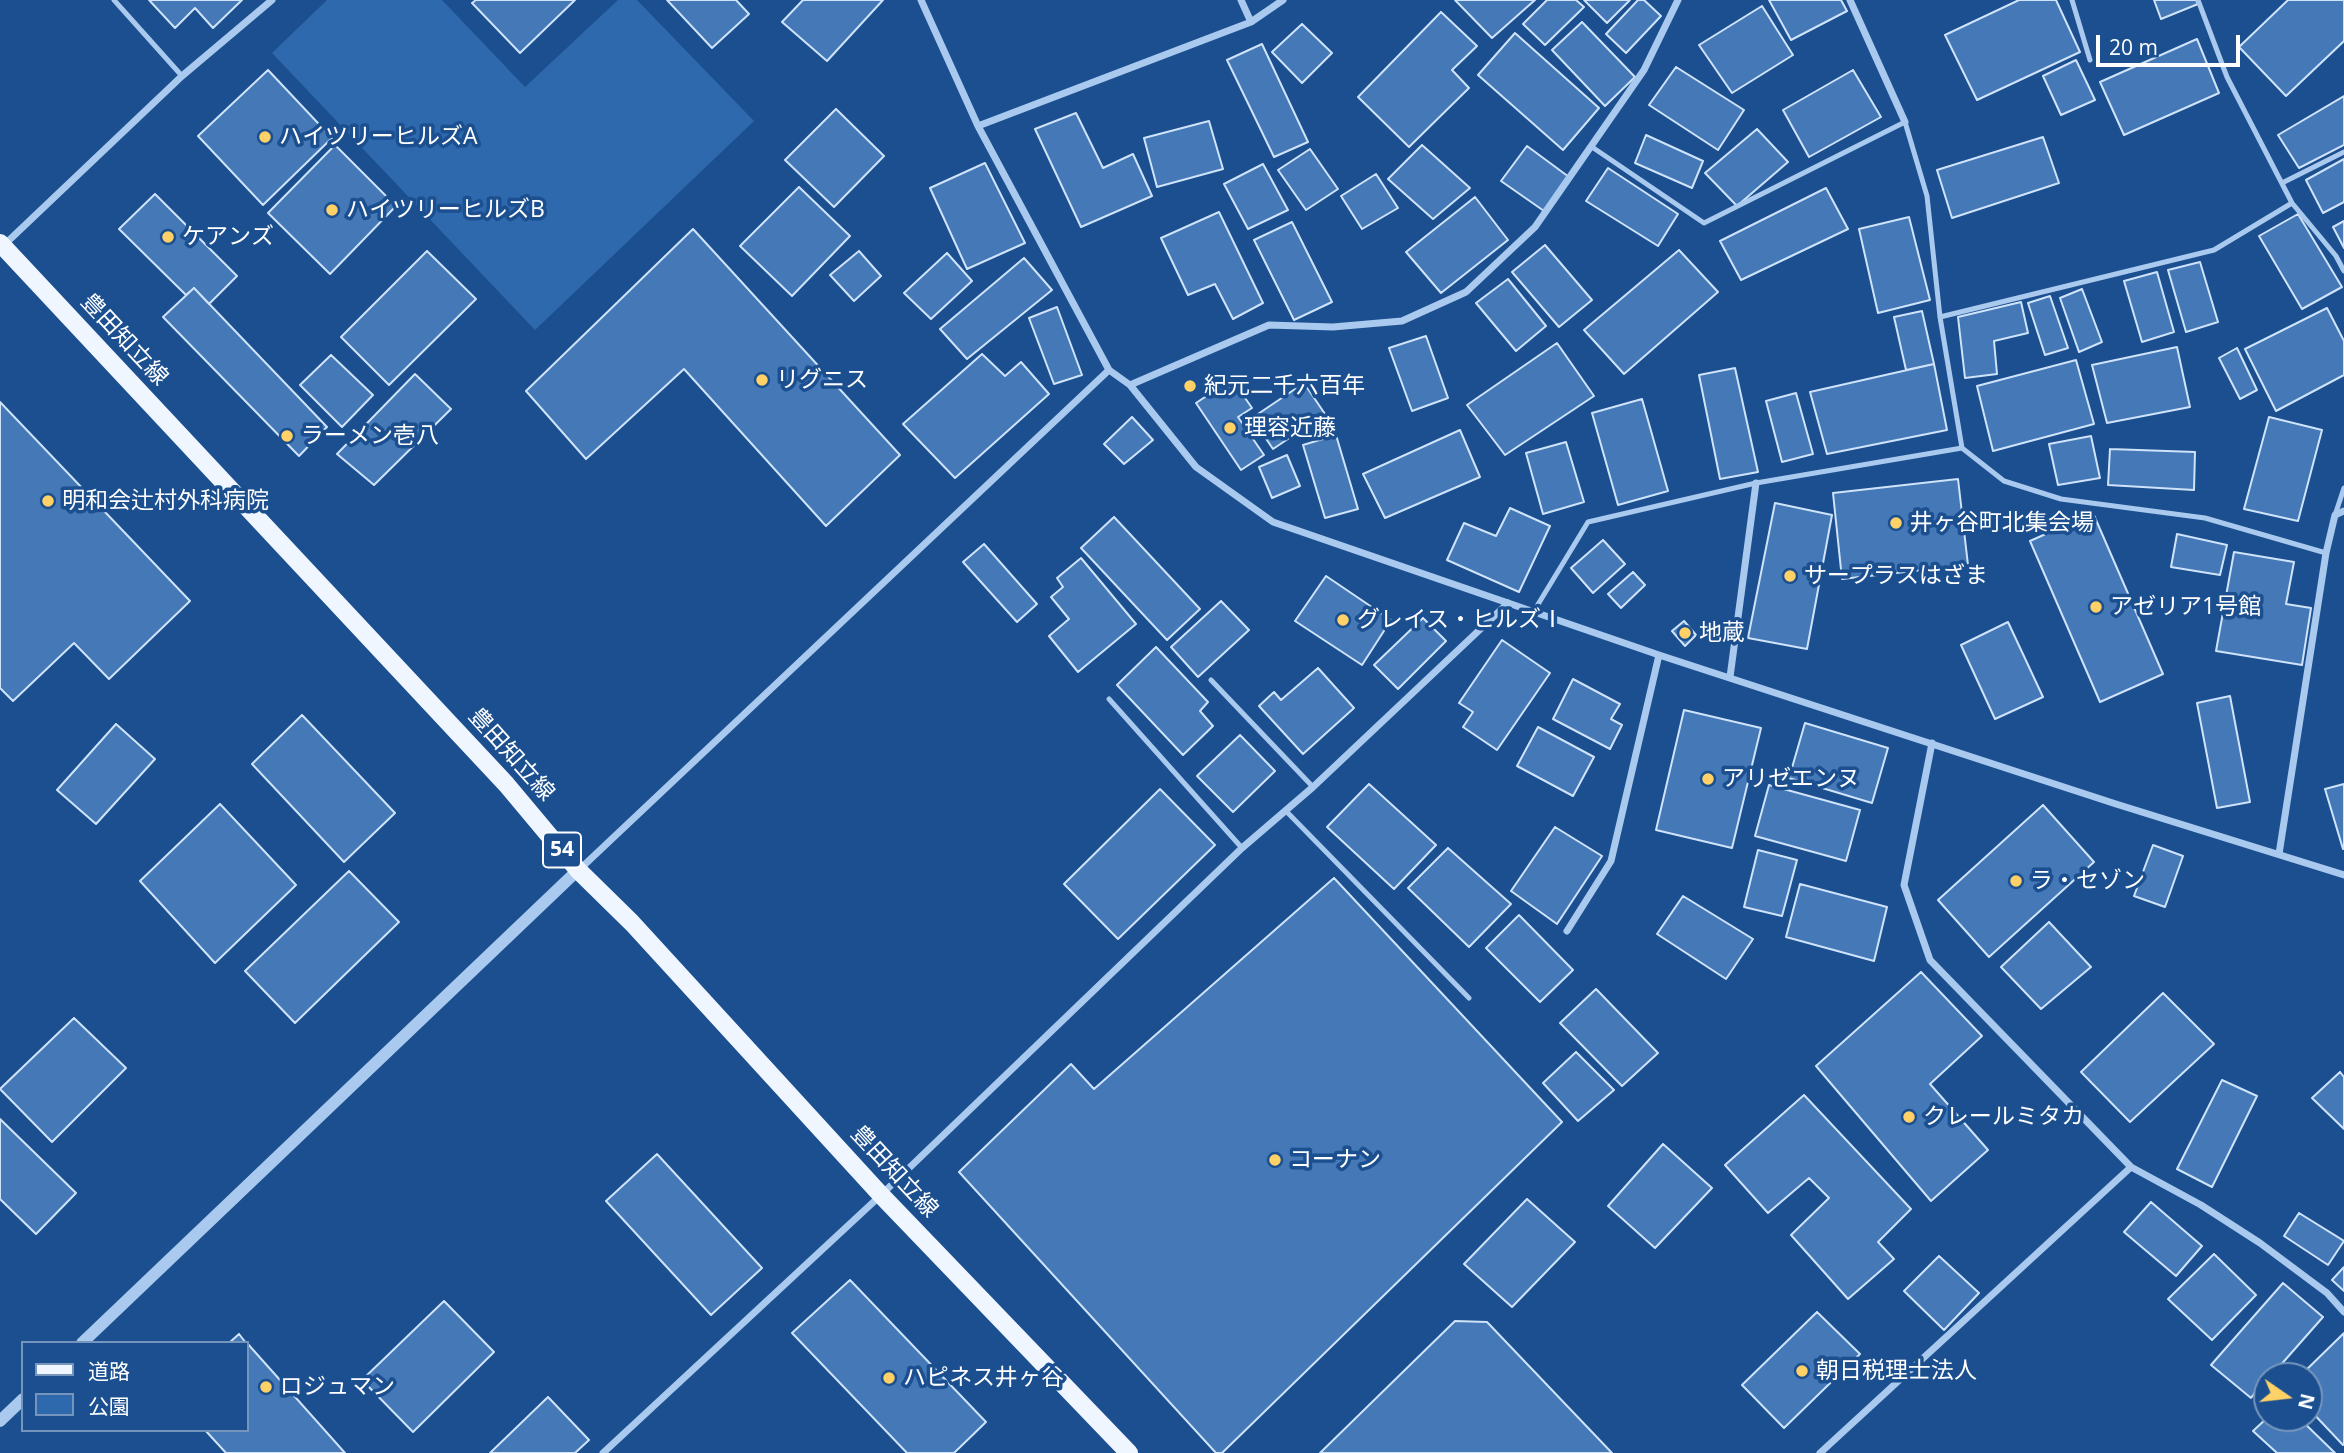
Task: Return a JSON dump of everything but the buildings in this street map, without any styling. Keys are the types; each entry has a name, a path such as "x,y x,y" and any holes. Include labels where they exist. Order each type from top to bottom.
{"main road":[{"name":"豊田知立線","path":"1,246 506,784 578,870 632,923 880,1195 1129,1453"}],"street":[{"path":"1,246 182,75 272,0"},
{"path":"921,0 978,126 1109,370 1130,385 1196,467 1273,522 1659,655 2344,875"},
{"path":"1241,0 1251,22"},
{"path":"978,126 1251,22 1283,0"},
{"path":"1130,385 1269,326 1333,327 1402,321 1466,292 1535,227 1644,69 1678,0"},
{"path":"1850,0 1905,122"},
{"path":"84,1341 578,870 1109,370"},
{"path":"1730,677 1756,483"},
{"path":"2278,854 2326,553 2335,515 2344,511"},
{"path":"603,1453 880,1195 1242,848 1312,787 1508,603"},
{"path":"1567,931 1611,861 1659,655"},
{"path":"1932,743 1904,885 1930,960 2131,1167 2201,1205 2260,1243 2327,1293 2344,1312"},
{"path":"1820,1453 2131,1167"},
{"path":"0,1421 21,1401"}],"lane":[{"path":"114,0 182,75"},
{"path":"2072,0 2090,60"},
{"path":"2198,0 2227,77 2292,203 2336,256 2344,271"},
{"path":"1592,147 1704,223 1905,122 1927,196 1940,317 1962,448 2004,481 2061,499 2205,518 2326,553"},
{"path":"2282,183 2344,152"},
{"path":"1940,317 2214,250 2292,203"},
{"path":"1534,611 1588,522 1756,483 1962,448"},
{"path":"2335,515 2344,488"},
{"path":"1211,680 1312,787"},
{"path":"1109,699 1242,848"},
{"path":"1285,810 1469,998"}],"green space":[{"path":"327,0 442,0 525,87 618,0 637,0 754,121 535,330 272,53"}],"place":[{"name":"ハイツリーヒルズA","path":"265,137"},
{"name":"ハイツリーヒルズB","path":"332,210"},
{"name":"ケアンズ","path":"168,237"},
{"name":"リグニス","path":"762,380"},
{"name":"紀元二千六百年","path":"1190,386"},
{"name":"理容近藤","path":"1230,428"},
{"name":"ラーメン壱八","path":"287,436"},
{"name":"明和会辻村外科病院","path":"48,501"},
{"name":"井ヶ谷町北集会場","path":"1896,523"},
{"name":"サープラスはざま","path":"1790,576"},
{"name":"アゼリア1号館","path":"2096,607"},
{"name":"グレイス・ヒルズⅠ","path":"1343,620"},
{"name":"地蔵","path":"1685,633"},
{"name":"アリゼエンヌ","path":"1708,779"},
{"name":"ラ・セゾン","path":"2016,881"},
{"name":"クレールミタカ","path":"1909,1117"},
{"name":"コーナン","path":"1275,1160"},
{"name":"朝日税理士法人","path":"1802,1371"},
{"name":"ハピネス井ヶ谷","path":"889,1378"},
{"name":"ロジュマン","path":"266,1387"}]}
